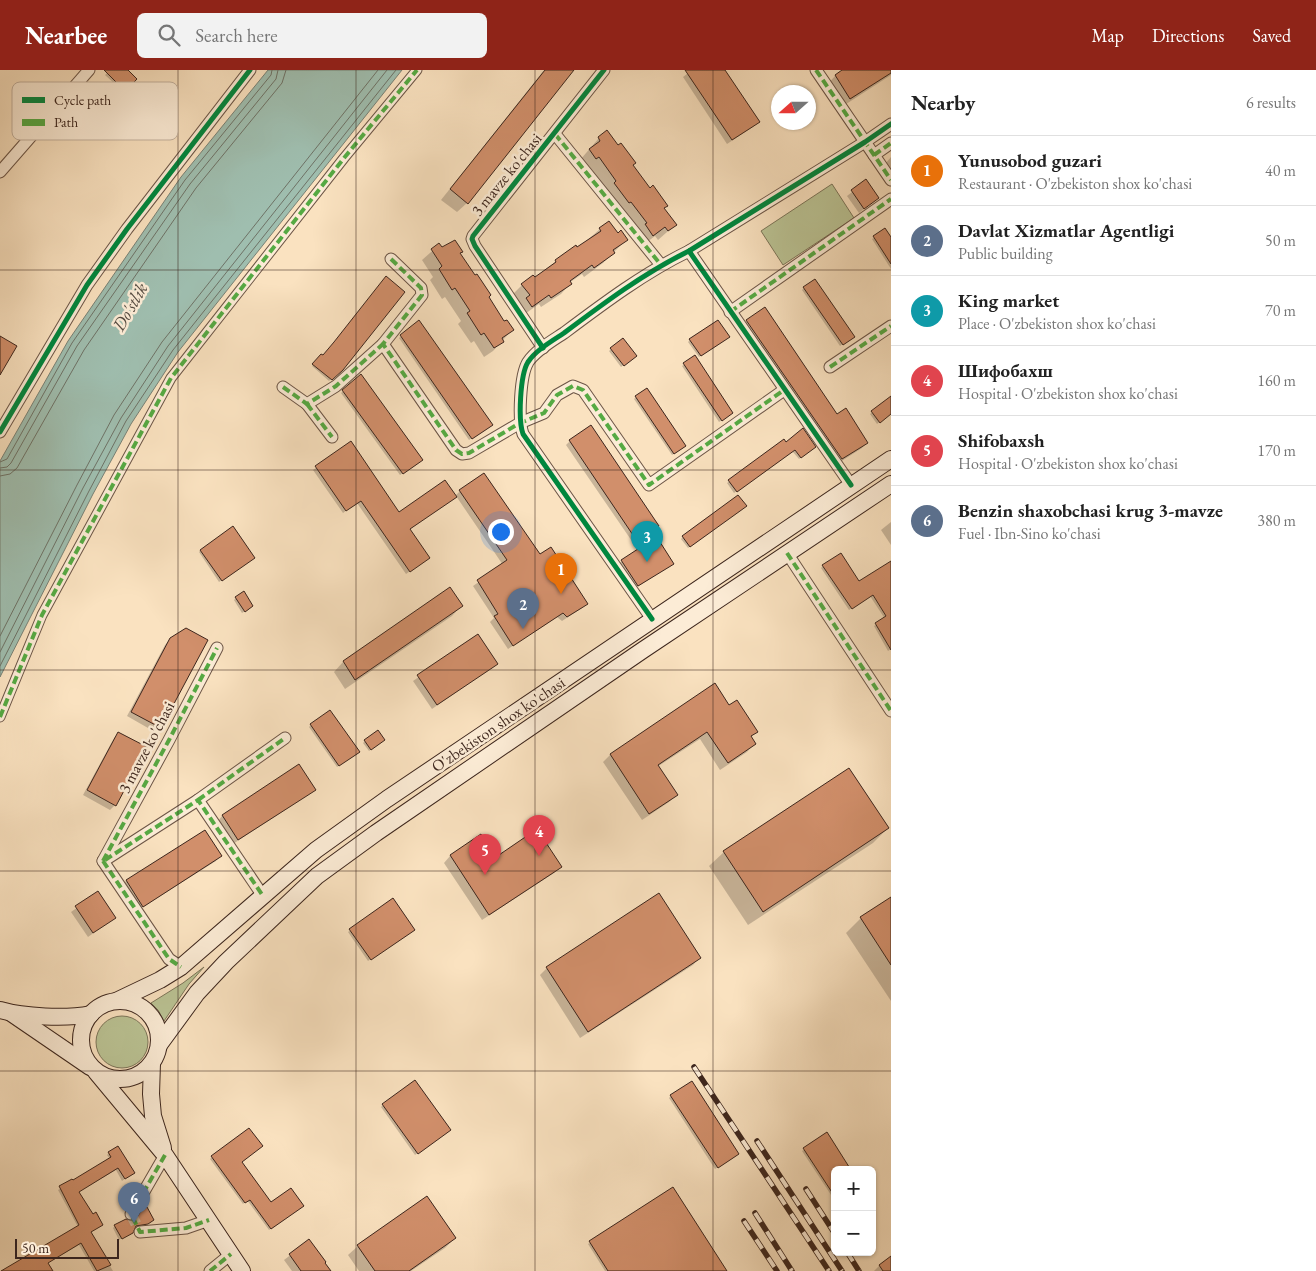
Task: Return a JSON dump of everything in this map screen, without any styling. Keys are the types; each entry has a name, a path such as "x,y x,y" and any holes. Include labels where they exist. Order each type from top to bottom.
{"main road":[{"name":"O'zbekiston shox ko'chasi","path":"116,1001 160,980 181,967 316,850 386,800 891,459"},
{"name":"O'zbekiston shox ko'chasi","path":"159,1045 202,987 317,876 376,833 891,484"},
{"path":"165,1155 153,1116 151,1094 152,1063 159,1045 158,1031 153,1018 143,1008 130,1002 116,1001 102,1005 91,1014 83,1026 81,1041 84,1055 94,1070 165,1155 242,1271"},
{"path":"6,1012 108,1078 120,1080 132,1078 144,1072 152,1063"},
{"path":"6,1012 60,1017 91,1014"}],"street":[{"path":"79,82 90,70"},
{"path":"0,432 87,285 250,70"},
{"path":"0,717 42,615 171,378 344,158 417,70"},
{"name":"3 mavze ko'chasi","path":"543,348 472,239 475,232 604,70"},
{"path":"817,70 891,180"},
{"path":"652,619 527,440 520,423 525,367 531,358 543,348 598,307 661,265 689,251 891,124"},
{"name":"3 mavze ko'chasi","path":"554,134 661,265"},
{"path":"0,172 28,140"},
{"path":"874,154 891,143"},
{"path":"730,312 891,199"},
{"path":"689,251 851,485"},
{"path":"307,404 336,386 383,344 422,295 421,288 391,258"},
{"path":"830,367 891,326"},
{"path":"383,344 458,453 469,453 520,423 544,413 557,396 573,386 583,390 649,485 784,390"},
{"path":"283,387 307,404 332,437"},
{"path":"787,553 890,708"},
{"name":"3 mavze ko'chasi","path":"103,861 217,648"},
{"path":"181,967 169,959 103,861 198,800 285,738"},
{"path":"198,800 263,896"},
{"path":"131,1214 165,1155"},
{"path":"140,1232 186,1228 208,1220"},
{"path":"210,1271 231,1254"}],"green space":[{"path":"832,184 854,218 783,265 761,231"},
{"path":"204,967 189,984 164,1021 158,1010 151,1003"},
{"path":"117,1016 127,1016 136,1020 144,1028 148,1042 144,1056 136,1064 127,1068 117,1068 108,1064 100,1056 96,1047 96,1037 100,1028 108,1020"}],"water":[{"name":"Do'stlik","path":"268,70 402,70 178,352 131,424 93,494 0,677 0,461 68,341 181,177"}],"building":[{"path":"104,70 128,70 137,79 134,82 116,82"},
{"path":"545,70 574,70 468,204 450,189"},
{"path":"685,70 725,70 760,122 732,140"},
{"path":"842,70 891,70 891,73 850,99 835,75"},
{"path":"607,130 618,145 621,143 636,163 633,165 650,188 653,185 668,206 664,208 677,225 668,231 665,227 653,236 645,224 647,223 614,183 616,181 599,157 596,159 589,149 600,141 598,137"},
{"path":"866,179 879,198 864,209 851,190"},
{"path":"609,221 618,233 621,230 628,240 613,250 615,253 594,268 592,265 570,281 572,284 551,298 549,295 532,307 526,298 530,295 521,284 533,275 535,277 576,245 577,247 601,231 599,228"},
{"path":"885,228 891,237 891,264 873,236"},
{"path":"455,240 463,252 460,253 491,295 489,297 504,321 507,320 514,330 502,338 504,342 494,348 484,333 481,335 467,313 470,311 455,288 452,290 439,269 442,266 431,249 439,243 442,247"},
{"path":"386,276 405,292 343,370 332,380 312,364 334,342"},
{"path":"815,279 855,337 843,345 803,287"},
{"path":"765,307 837,414 846,408 868,443 842,459 746,320"},
{"path":"419,320 493,425 472,439 400,335"},
{"path":"718,320 730,337 701,356 689,339"},
{"path":"0,336 17,346 0,375"},
{"path":"623,338 637,356 624,366 610,348"},
{"path":"695,355 733,413 722,421 683,363"},
{"path":"361,374 423,460 403,474 342,390"},
{"path":"647,388 686,446 674,454 635,396"},
{"path":"891,396 891,414 880,423 871,411"},
{"path":"591,425 659,526 653,531 674,564 638,586 621,560 641,547 569,440"},
{"path":"803,428 816,447 801,458 795,450 737,492 728,480 784,439 786,442"},
{"path":"351,441 399,512 445,480 457,497 410,529 430,558 410,572 361,501 346,511 315,466"},
{"path":"484,473 540,554 551,547 588,604 567,617 563,613 513,646 494,616 498,614 477,580 507,560 459,490"},
{"path":"738,495 747,506 690,547 682,536"},
{"path":"233,526 255,558 222,581 200,550"},
{"path":"841,553 859,581 891,561 891,650 875,623 886,616 873,595 852,609 822,565"},
{"path":"450,587 463,606 355,680 343,661"},
{"path":"244,591 253,606 245,612 235,597"},
{"path":"186,628 208,640 161,728 131,712 170,638"},
{"path":"478,634 498,664 437,705 417,675"},
{"path":"715,683 729,705 737,700 758,732 751,736 756,744 728,763 707,732 658,765 678,795 649,814 610,754"},
{"path":"330,710 360,752 339,766 310,724"},
{"path":"378,730 385,740 371,750 364,740"},
{"path":"118,732 147,747 116,806 87,790"},
{"path":"299,764 316,790 238,840 222,815"},
{"path":"849,768 889,828 763,912 723,851"},
{"path":"537,829 562,867 489,915 450,855 481,834 496,857"},
{"path":"205,830 222,856 143,907 126,880"},
{"path":"98,891 116,918 93,933 75,906"},
{"path":"659,893 701,958 588,1032 546,967"},
{"path":"891,897 891,965 860,917"},
{"path":"393,898 415,930 371,960 349,929"},
{"path":"415,1080 451,1130 418,1154 382,1104"},
{"path":"692,1081 739,1154 718,1168 670,1095"},
{"path":"249,1128 263,1146 242,1162 271,1202 291,1188 304,1206 271,1229 250,1200 245,1203 211,1156"},
{"path":"827,1132 848,1166 831,1166 831,1191 803,1148"},
{"path":"118,1146 135,1173 125,1179 118,1168 79,1192 93,1214 96,1212 103,1225 91,1232 111,1265 97,1271 81,1243 48,1263 53,1271 1,1271 79,1225 59,1186 73,1180 111,1157 108,1152"},
{"path":"673,1187 727,1271 608,1271 589,1241"},
{"path":"427,1196 456,1238 409,1271 375,1271 357,1245"},
{"path":"147,1207 154,1220 148,1224 136,1226 133,1233 122,1239 114,1225 126,1219 134,1221 142,1210"},
{"path":"309,1239 331,1271 301,1271 289,1254"},
{"path":"891,1256 891,1271 883,1271 879,1265"}],"tunnel":[{"path":"131,1214 140,1232"}],"railway":[{"path":"694,1067 829,1271"},
{"path":"757,1141 842,1271"},
{"path":"806,1189 831,1228"},
{"path":"755,1213 792,1271"},
{"path":"744,1221 777,1271"},
{"path":"850,1256 859,1271"}],"marked path":[{"path":"0,717 42,615 171,378 344,158 417,70"},
{"path":"816,70 891,180"},
{"path":"555,134 661,265"},
{"path":"874,155 891,143"},
{"path":"730,312 891,199"},
{"path":"391,259 421,288 422,295 383,344 456,450 462,454 469,453 520,423 544,413 557,395 573,386 583,390 649,485 784,390"},
{"path":"830,367 891,326"},
{"path":"283,387 307,404 336,386 383,344"},
{"path":"307,404 332,437"},
{"path":"787,553 891,711"},
{"path":"103,861 217,648"},
{"path":"198,800 285,738"},
{"path":"105,860 198,800 263,896"},
{"path":"103,861 169,959 181,967"},
{"path":"165,1155 131,1214 140,1232 186,1228 209,1220"},
{"path":"210,1271 231,1254"}],"cycle path":[{"path":"0,432 87,285 127,229 250,70"},
{"path":"543,348 472,239 604,70"},
{"path":"652,619 523,434 521,427 521,398 525,368 528,362 544,346 640,279 689,251 891,124"},
{"path":"689,251 851,485"}],"place":[{"name":"King market","path":"647,562"},
{"name":"Yunusobod guzari","path":"561,594"},
{"name":"Davlat Xizmatlar Agentligi","path":"523,629"},
{"name":"Шифобахш","path":"539,856"},
{"name":"Shifobaxsh","path":"485,875"},
{"name":"Benzin shaxobchasi krug 3-mavze","path":"134,1223"}]}
